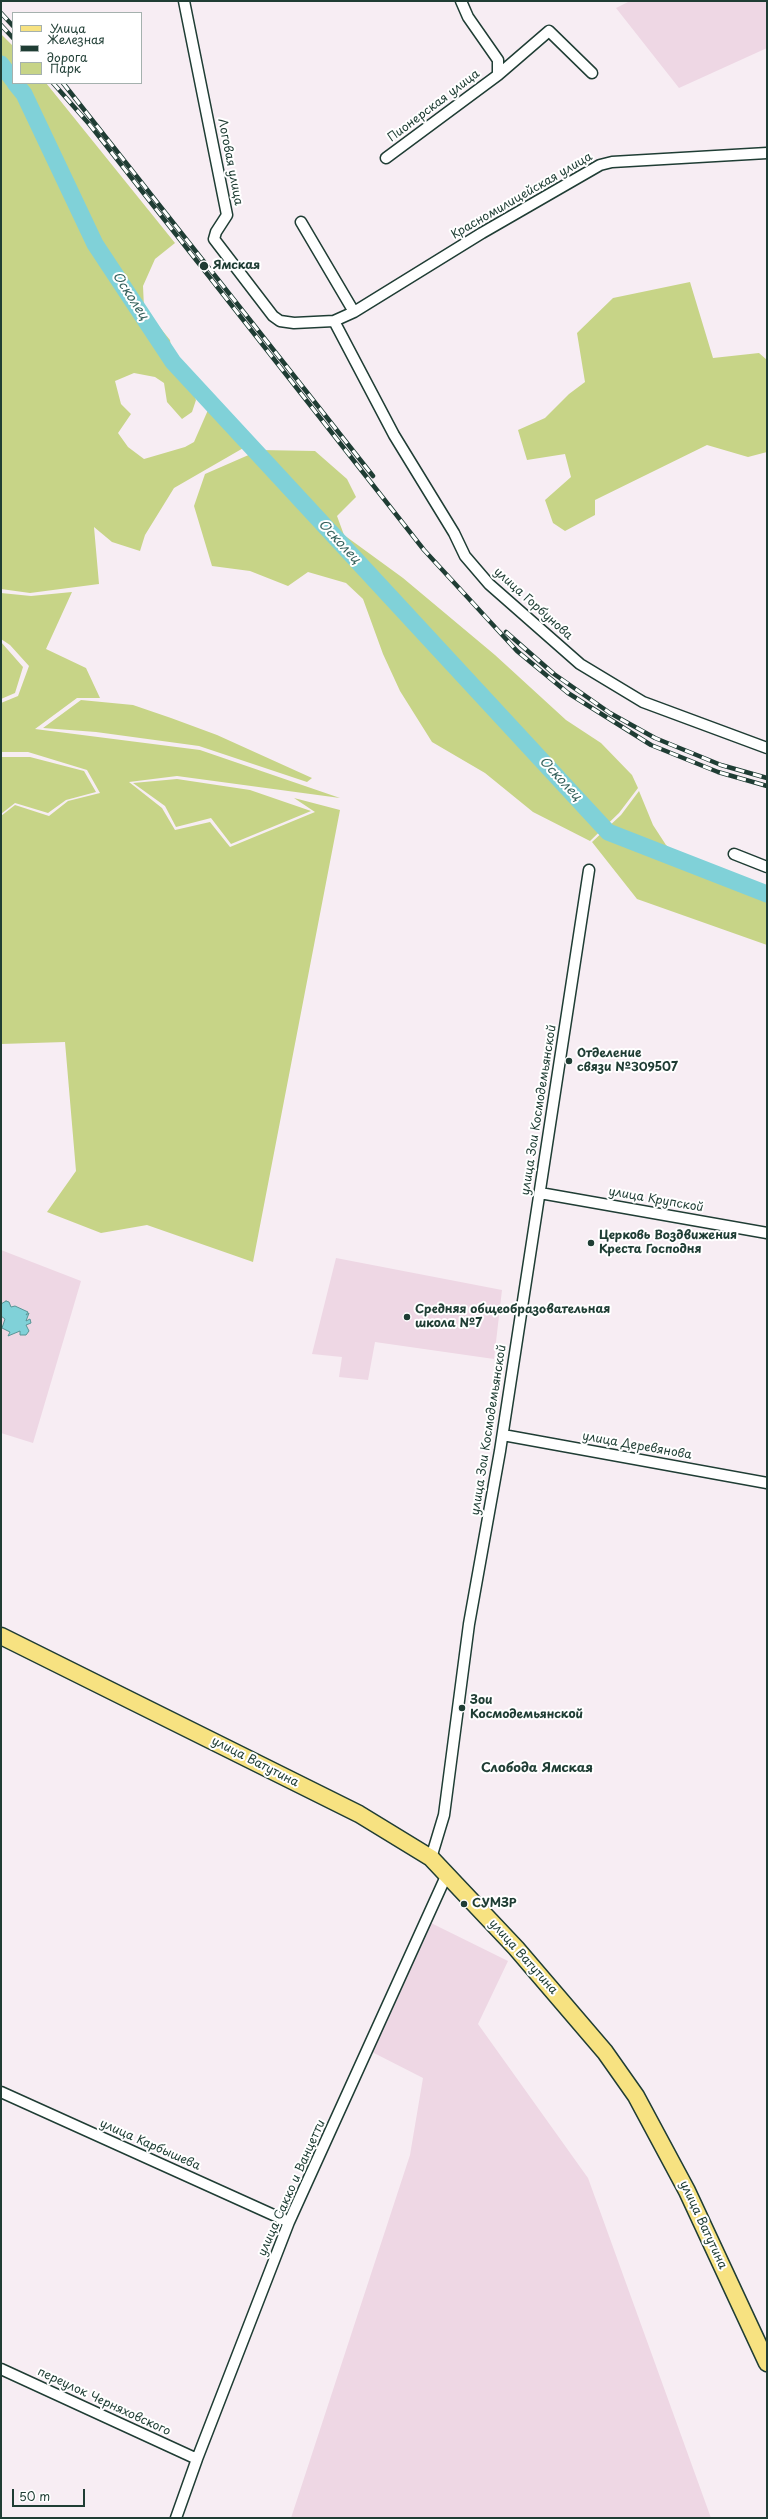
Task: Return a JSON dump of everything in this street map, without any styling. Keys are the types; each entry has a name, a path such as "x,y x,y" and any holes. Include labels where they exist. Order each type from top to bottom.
{"main road":[{"name":"улица Ватутина","path":"1,1636 359,1814 430,1858 447,1874 516,1948 605,2052 636,2096 688,2191 767,2363"}],"street":[{"name":"Логовая улица","path":"184,1 228,216 216,232 214,239 268,310 280,321 294,323 334,320"},
{"path":"461,1 468,17 498,60 498,75"},
{"name":"Пионерская улица","path":"386,158 498,75 549,31 592,73"},
{"name":"Красномилицейская улица","path":"334,320 354,312 482,233 600,165 612,162 767,152"},
{"path":"301,222 354,312"},
{"name":"улица Горбунова","path":"334,320 394,435 465,556 489,584 580,664 643,702 767,748"},
{"path":"734,854 767,867"},
{"name":"улица Зои Космодемьянской","path":"430,1858 444,1815 469,1624 503,1435 589,870"},
{"name":"улица Крупской","path":"540,1193 767,1233"},
{"name":"улица Деревянова","path":"503,1435 767,1483"},
{"name":"улица Сакко и Ванцетти","path":"176,2518 197,2459 289,2222 447,1874"},
{"name":"улица Карбышева","path":"1,2092 289,2222"},
{"name":"переулок Черняховского","path":"1,2369 197,2459"}],"shaded area":[{"path":"630,1 767,1 767,48 679,88 616,8"},
{"path":"1,1250 81,1281 33,1443 1,1433"},
{"path":"336,1258 502,1290 494,1359 375,1342 368,1380 339,1377 342,1357 312,1354"},
{"name":"СУМЗР","path":"431,1923 508,1961 478,2024 588,2178 711,2518 291,2518 410,2155 423,2078 372,2052"}],"green space":[{"path":"1,34 12,45 12,84 47,84 175,243 155,259 143,286 144,308 170,340 172,355 190,370 187,379 196,400 192,412 182,419 167,402 164,383 155,377 134,373 115,381 121,404 131,414 118,433 128,447 144,459 185,447 194,442 208,410 232,421 252,443 174,488 145,535 140,551 112,542 94,527 99,584 30,593 1,589"},
{"path":"690,282 713,358 759,353 767,360 767,452 748,457 707,445 595,500 595,515 565,531 553,523 545,500 571,477 565,454 527,460 518,430 545,418 569,394 585,382 577,333 613,298"},
{"path":"260,450 315,451 347,479 356,497 337,516 344,535 403,578 495,655 566,720 601,743 632,775 638,788 619,813 590,841 533,812 485,773 432,742 400,691 383,654 363,599 346,583 308,572 288,586 250,571 212,566 194,506 205,474"},
{"path":"72,592 46,649 86,668 100,698 77,698 35,729 200,750 340,798 177,776 129,782 162,808 175,830 210,822 230,847 315,812 294,798 340,810 253,1262 147,1225 101,1233 47,1212 76,1171 65,1042 1,1044 1,816 15,805 49,816 68,801 100,793 87,770 28,752 1,752 1,703 18,696 29,666 10,645 1,639 1,593 31,596"},
{"path":"1,642 23,667 15,693 1,699"},
{"path":"81,700 133,705 217,735 312,778 307,782 199,746 96,732 43,728"},
{"path":"1,757 30,757 84,771 96,792 66,800 48,813 15,803 1,814"},
{"path":"177,779 250,790 311,811 231,844 211,818 176,827 165,806 133,783"},
{"path":"639,791 653,825 666,845 679,856 695,865 767,890 767,945 637,899 592,842 621,815"}],"water":[{"path":"6,1301 9,1302 11,1307 15,1306 28,1312 26,1315 29,1313 26,1321 30,1319 31,1323 26,1325 29,1331 26,1335 20,1335 20,1331 8,1336 10,1332 2,1328 5,1319 1,1316 1,1304"}],"waterway":[{"name":"Осколец","path":"1,64 12,79"},
{"name":"Осколец","path":"16,84 24,94 95,244 173,362 608,832 767,894"}],"railway":[{"path":"1,13 12,25"},
{"path":"1,25 12,37"},
{"path":"54,84 90,125 424,550 517,651 568,693 651,745 718,772 767,786"},
{"path":"64,84 373,476"},
{"path":"506,632 554,674 610,713 655,738 721,765 767,778"}],"place":[{"name":"Ямская","path":"204,266"},
{"name":"Отделение связи №309507","path":"569,1061"},
{"name":"Церковь Воздвижения Креста Господня","path":"591,1243"},
{"name":"Средняя общеобразовательная школа №7","path":"407,1317"},
{"name":"Зои Космодемьянской","path":"462,1708"},
{"name":"СУМЗР","path":"464,1904"}],"district":[{"name":"Слобода Ямская","path":"537,1768"}]}
